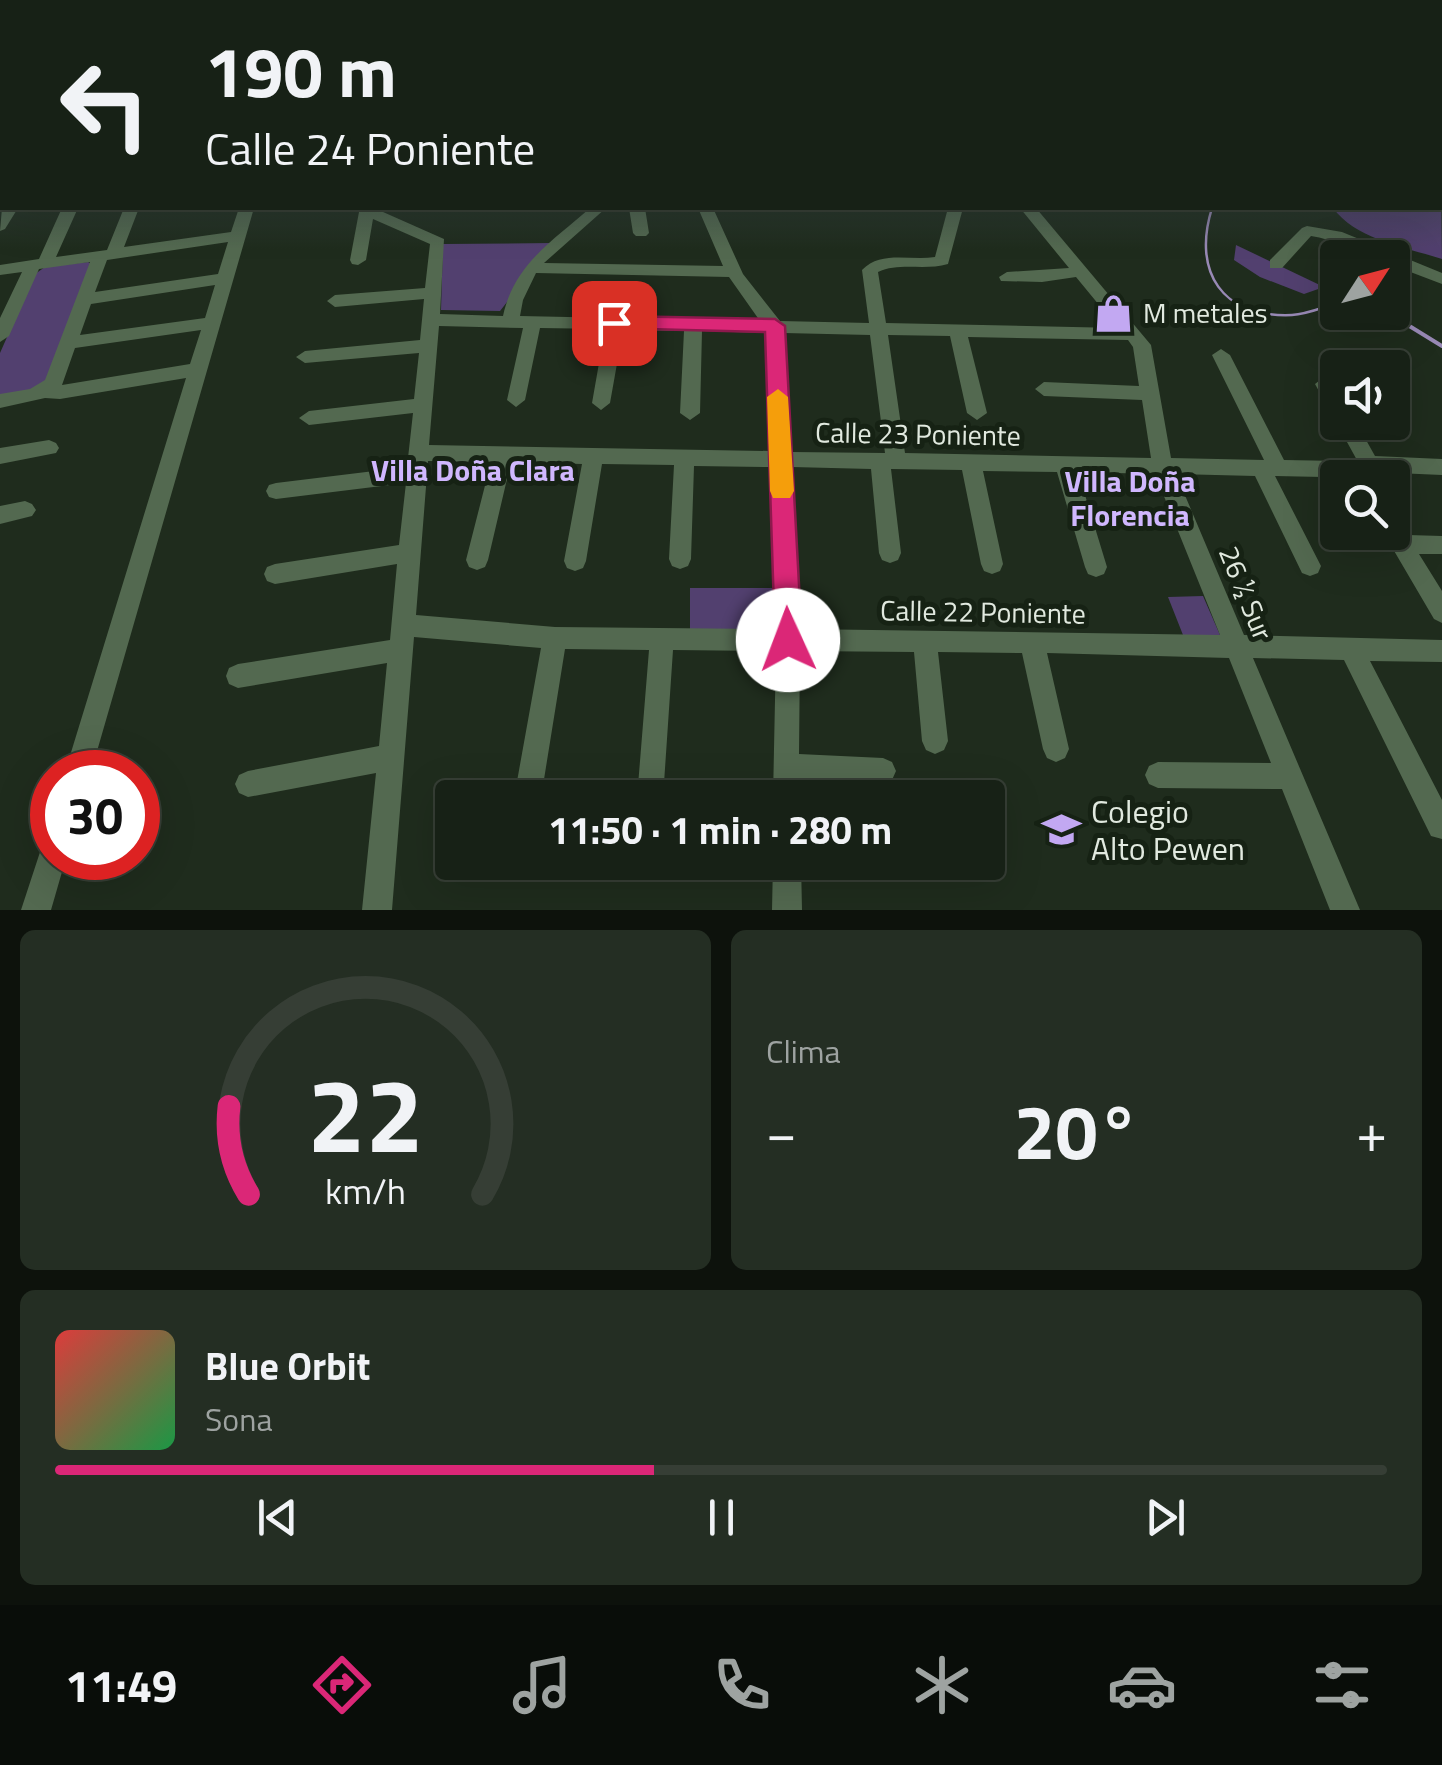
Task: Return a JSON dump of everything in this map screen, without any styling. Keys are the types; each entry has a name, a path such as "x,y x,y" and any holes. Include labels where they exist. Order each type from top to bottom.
{"street":[{"path":"0,336 6,310 39,265 69,210"},
{"path":"44,391 55,380 86,298 130,210"},
{"path":"85,750 245,210"},
{"path":"358,260 364,210"},
{"path":"368,210 438,242 377,910"},
{"path":"510,320 518,292 531,268 556,240 595,210"},
{"path":"637,210 642,233"},
{"path":"707,210 753,302 775,326 788,640 786,780"},
{"path":"890,553 879,327 870,276 872,266 936,264 945,255 956,210"},
{"name":"26 ½ Sur","path":"1030,210 1142,345 1162,466 1345,910"},
{"path":"1276,264 1303,232 1314,230 1350,240"},
{"path":"0,270 236,236"},
{"path":"1410,266 1442,280"},
{"path":"531,268 736,272"},
{"path":"1007,277 1042,278 1080,271"},
{"path":"86,298 225,278"},
{"path":"334,301 433,293"},
{"path":"431,320 1130,334"},
{"path":"68,343 210,322"},
{"path":"516,400 533,322"},
{"path":"601,402 614,323"},
{"path":"690,413 693,324"},
{"path":"957,329 977,414"},
{"path":"305,357 428,346"},
{"path":"1221,355 1310,566"},
{"path":"0,401 44,391 60,392 198,370"},
{"path":"1044,389 1150,393"},
{"path":"309,418 422,405"},
{"path":"0,456 48,448"},
{"path":"477,560 503,455"},
{"name":"Calle 23 Poniente","path":"276,491 417,464 503,455 1320,469"},
{"path":"575,561 592,456"},
{"path":"680,559 684,458"},
{"path":"971,463 992,564"},
{"path":"1065,464 1096,568"},
{"name":"Calle 23 Poniente","path":"1410,469 1442,467"},
{"path":"0,515 25,510"},
{"path":"1410,539 1442,545"},
{"path":"1405,550 1442,612"},
{"path":"275,574 409,553"},
{"name":"Calle 22 Poniente","path":"238,676 402,638 1032,642 1442,651"},
{"path":"530,780 555,638"},
{"path":"651,780 662,640"},
{"path":"925,641 936,741"},
{"path":"1032,642 1056,749"},
{"path":"1351,648 1441,826"},
{"path":"248,784 392,756"},
{"path":"786,767 883,771"},
{"path":"1158,776 1290,776"},
{"path":"36,910 45,880"},
{"path":"787,880 787,910"}],"shaded area":[{"path":"1335,210 1441,210 1442,259 1410,250 1410,240 1382,240 1355,228"},
{"path":"553,243 500,311 441,310 443,244"},
{"path":"1236,245 1320,288 1304,294 1260,277 1234,260"},
{"path":"88,262 95,266 49,382 34,391 0,398 0,353 35,274 45,267"},
{"path":"690,588 785,588 787,638 690,640"},
{"path":"1203,596 1220,635 1183,635 1168,597"}],"waterway":[{"path":"1212,210 1206,252 1210,271 1218,287 1231,299 1247,309 1268,314 1292,315 1320,309"},
{"path":"1410,326 1442,346"}],"slow traffic":[{"path":"778,397 782,491"}],"place":[{"name":"M metales","path":"1113,313"},
{"name":"Colegio Alto Pewen","path":"1061,830"}],"district":[{"name":"Villa Doña Clara","path":"473,471"},
{"name":"Villa Doña Florencia","path":"1130,499"}],"route":[{"path":"614,323 775,326 788,640"}]}
